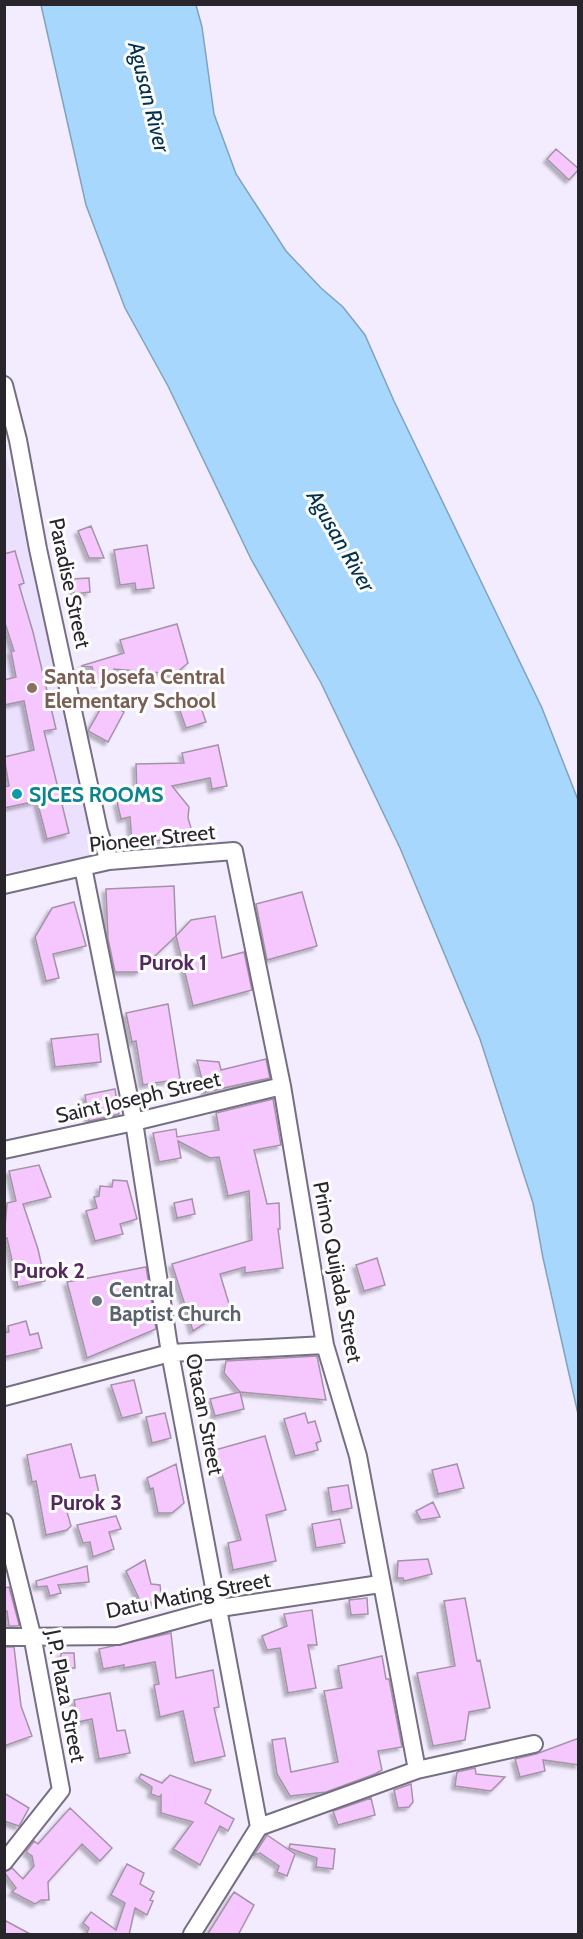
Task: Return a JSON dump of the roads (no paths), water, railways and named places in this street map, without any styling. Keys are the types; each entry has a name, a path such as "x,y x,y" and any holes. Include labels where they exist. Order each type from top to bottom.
{"street":[{"name":"Paradise Street","path":"4,385 18,440 38,549 99,831 110,861"},
{"name":"Pioneer Street","path":"4,885 110,861 234,851"},
{"name":"Primo Quijada Street","path":"234,851 282,1086 325,1345 358,1456 380,1584 417,1770"},
{"name":"Otacan Street","path":"84,867 134,1122 170,1353 220,1608 259,1827"},
{"name":"Saint Joseph Street","path":"4,1150 134,1122 282,1086"},
{"path":"4,1397 170,1353 325,1345"},
{"name":"J.P. Plaza Street","path":"4,1522 32,1635 61,1790 4,1862"},
{"name":"Datu Mating Street","path":"4,1637 118,1636 220,1608 380,1584"},
{"path":"192,1935 259,1827 417,1770 534,1744"}],"water":[{"name":"Agusan River","path":"41,5 196,5 202,27 214,114 236,174 286,251 321,288 343,307 365,335 394,401 542,708 578,800 578,1414 533,1203 480,1039 400,848 321,683 251,559 168,386 125,308 86,205"}],"place":[{"name":"Santa Josefa Central Elementary School","path":"32,688"},
{"name":"SJCES ROOMS","path":"17,794"},
{"name":"Central Baptist Church","path":"97,1301"}],"district":[{"name":"Purok 1","path":"173,962"},
{"name":"Purok 2","path":"49,1270"},
{"name":"Purok 3","path":"86,1502"}]}
